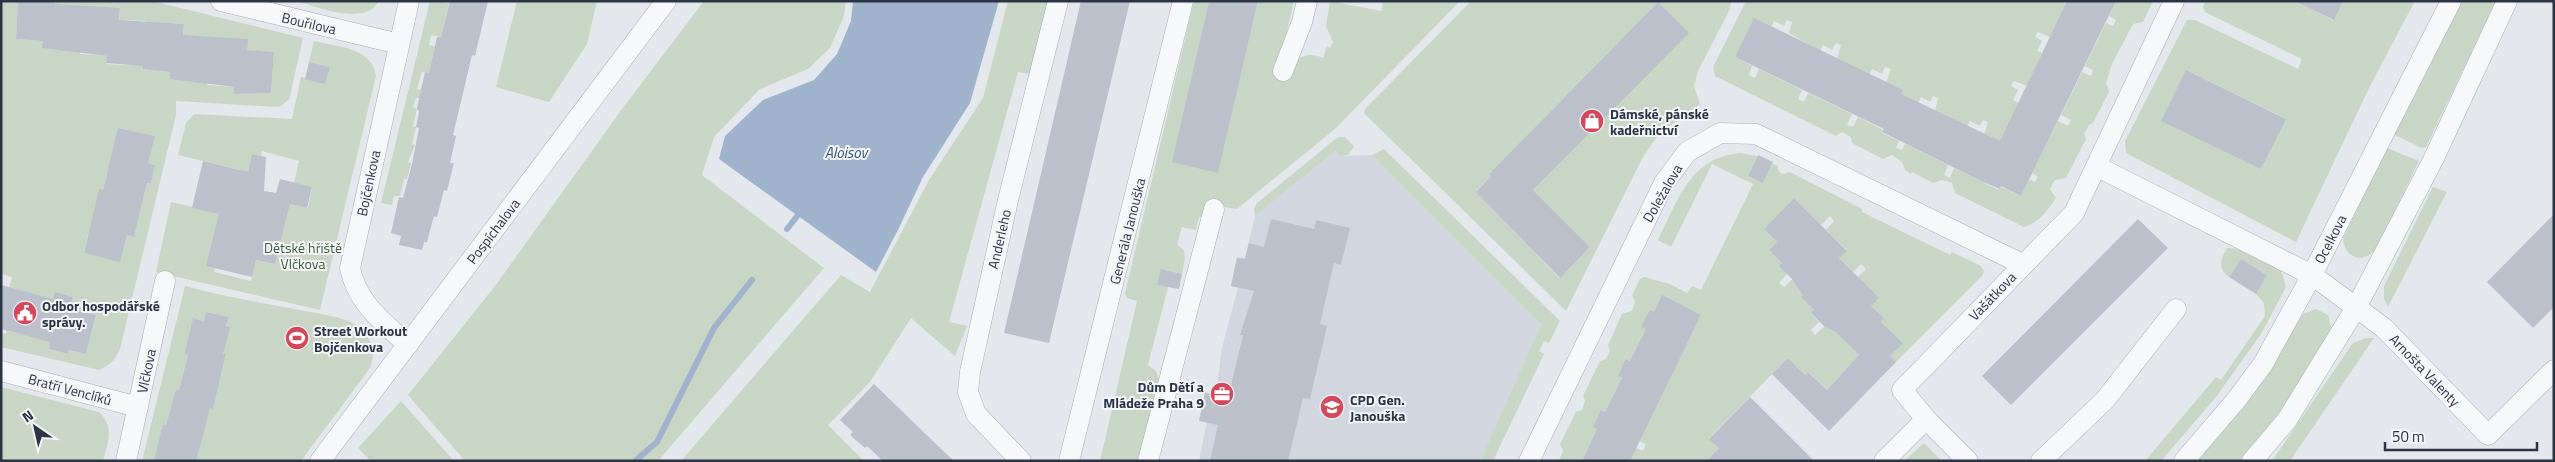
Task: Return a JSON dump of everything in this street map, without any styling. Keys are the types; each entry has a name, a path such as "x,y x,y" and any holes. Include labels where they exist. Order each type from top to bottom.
{"street":[{"name":"Bouřilova","path":"220,1 399,44"},
{"name":"Bojčenkova","path":"408,1 350,268 354,286 364,302 408,345"},
{"name":"Pospíchalova","path":"320,461 666,1"},
{"name":"Anderleho","path":"1022,461 976,414 968,392 970,372 1004,219 1058,1"},
{"name":"Generála Janouška","path":"1069,461 1183,1"},
{"path":"1283,71 1302,22 1307,1"},
{"name":"Vašátkova","path":"1968,461 1926,419 1902,390 2022,264 2074,213 2174,1"},
{"name":"Ocelkova","path":"2184,461 2237,399 2263,364 2312,275 2451,1"},
{"path":"2252,461 2287,420 2357,306 2433,160 2507,1"},
{"name":"Doležalova","path":"1529,461 1664,183 1687,152 1720,133 1756,134 2022,264"},
{"path":"2096,166 2312,275 2357,306"},
{"path":"1148,461 1214,209"},
{"name":"Vlčkova","path":"126,461 165,281"},
{"name":"Arnošta Valenty","path":"2357,306 2384,328 2488,435 2554,370"},
{"path":"2041,461 2105,400 2176,309"},
{"name":"Bratří Venclíků","path":"1,371 138,406"},
{"path":"1884,461 1926,419"}],"shaded area":[{"path":"1336,149 1341,156 1372,155 1541,324 1480,461 1199,461 1207,422 1199,420 1205,392 1216,394 1222,348 1238,287 1231,285 1237,257 1245,258 1255,216"}],"green space":[{"path":"1,1 18,1 16,39 43,41 43,48 61,50 80,47 80,54 107,56 106,64 125,65 143,62 144,69 170,72 170,79 208,78 207,85 234,87 234,94 271,93 274,52 256,51 255,54 183,38 184,24 165,23 165,30 146,28 146,21 128,20 127,24 119,23 120,9 55,7 55,1 152,1 303,38 289,100 279,107 176,101 176,115 120,349 109,364 99,370 1,347 1,333 6,334 7,331 51,341 49,349 68,354 69,350 86,354 96,316 78,311 68,315 73,297 56,293 53,300 7,295 12,277 1,274","holes":["118,128 154,136 148,163 155,165 151,183 147,183 134,236 127,235 120,261 84,253 88,234 95,235 95,208 99,190 103,190 107,172 111,173"]},
{"path":"296,1 379,1 372,9 363,13 352,14 340,13"},
{"path":"430,1 449,3 441,37 431,35 429,45 435,46 429,73 422,72 417,89 421,90 419,98 416,98 413,107 417,109 413,126 416,127 412,144 415,145 408,162 411,163 407,179 404,179 400,196 394,196 392,205 381,203"},
{"path":"517,1 597,1 587,44 549,102 496,87"},
{"path":"704,1 846,1 844,16 830,48 808,69 760,89 714,137 702,175 824,268 658,461 465,461 408,395 495,286 622,109"},
{"path":"1008,1 1048,1 1031,74 1018,72 949,322 967,326 955,356 911,318 870,382 828,425 864,461 681,461 841,275 870,292 929,180 983,98"},
{"path":"1194,1 1209,1 1197,53 1218,172 1258,1 1294,1 1276,78 1285,81 1291,68 1303,56 1309,55 1323,58 1327,46 1330,48 1333,42 1326,26 1330,1 1381,11 1383,1 1460,1 1336,128 1237,209 1224,207 1218,221 1199,217 1196,230 1182,227 1177,245 1184,250 1185,258 1182,274 1161,269 1168,287 1148,365 1156,371 1159,379 1140,461 1100,461 1137,301 1127,298 1125,294"},
{"path":"1471,1 1731,1 1730,9 1698,71 1694,86 1700,104 1658,135 1643,157 1566,311 1364,113 1366,108","holes":["1658,2 1624,98 1533,190 1590,247 1559,278 1476,191 1491,176 1489,174"]},
{"path":"1746,1 2060,1 2066,4 2050,37 2038,32 2035,37 2042,41 2037,51 2042,53 2027,86 2014,81 2011,86 2018,90 2013,100 2019,103 2001,143 1984,135 1988,122 1983,120 1980,126 1970,121 1967,126 1935,111 1938,98 1933,96 1930,102 1921,97 1918,103 1901,94 1902,91 1886,83 1891,69 1885,67 1882,74 1872,69 1869,75 1837,59 1841,45 1836,43 1832,50 1823,45 1820,51 1789,33 1792,22 1787,20 1784,26 1774,21 1771,27 1735,57 1752,66 1749,75 1755,78 1759,69 1802,90 1798,99 1804,102 1808,93 1852,114 1847,125 1853,127 1858,117 1883,130 1882,133 1899,141 1896,148 1902,150 1905,144 1948,165 1944,175 1950,178 1954,168 1999,190 2001,187 2021,196 2029,179 2035,182 2038,177 2032,173 2058,121 2068,126 2071,120 2061,115 2082,72 2091,76 2093,70 2085,66 2106,23 2113,26 2116,20 2109,16 2116,1 2153,1 2143,22 2133,24 2112,64 2106,83 2109,92 2093,123 2089,125 2084,134 2086,139 2066,178 2055,180 2050,189 2056,198 2039,219 2024,227 1955,193 1952,183 1942,180 1933,183 1912,172 1911,174 1905,170 1902,162 1892,155 1883,159 1852,143 1851,137 1842,132 1836,136 1715,76 1713,67"},
{"path":"2205,1 2294,1 2333,20 2343,1 2415,1 2370,86 2296,242 2126,153 2125,141 2187,20 2195,20 2298,69 2302,59 2205,12 2203,7","holes":["2186,70 2285,118 2261,169"]},
{"path":"2459,1 2496,1 2426,147 2422,148 2393,134"},
{"name":"Dětské hřiště Vlčkova","path":"314,41 343,47 361,54 373,66 376,76 320,310 156,272 171,202 227,215 214,272 251,281 256,260 275,264 290,204 308,208 312,188 294,183 299,161 262,151 261,156 252,154 246,180 233,206 241,170 178,155 186,123 194,114 292,119 301,77 324,83 329,67 309,62"},
{"path":"1338,137 1345,137 1354,146 1348,155 1340,156 1336,150 1255,216 1254,209 1257,203"},
{"path":"2387,148 2419,161 2376,250 2365,257 2355,257 2347,250 2343,238"},
{"path":"1384,149 1560,321 1549,343 1544,341 1539,351 1544,354 1493,461 1480,461 1541,324 1372,155"},
{"path":"1741,153 1757,156 1748,176 1763,183 1772,164 1777,165 1779,172 1783,174 1790,172 1862,209 1862,212 1950,255 1952,252 1981,266 1984,271 1982,276 1896,362 1890,356 1902,342 1881,322 1884,318 1871,306 1858,277 1866,269 1861,264 1853,272 1839,258 1847,250 1826,230 1834,221 1830,216 1821,225 1794,198 1764,229 1777,242 1769,250 1782,263 1787,274 1779,283 1784,287 1796,276 1809,289 1801,297 1814,310 1811,314 1819,322 1811,330 1815,335 1828,323 1859,355 1827,390 1809,372 1805,375 1788,358 1709,438 1719,448 1707,461 1630,461 1636,448 1643,451 1646,444 1639,441 1701,315 1662,296 1654,312 1642,327 1646,329 1630,361 1625,359 1618,376 1622,378 1605,412 1601,410 1597,429 1582,461 1552,461 1560,459 1563,451 1560,444 1576,412 1582,410 1585,401 1583,396 1600,361 1606,359 1610,351 1608,345 1622,314 1632,311 1635,302 1632,295 1640,279 1644,277 1670,284 1687,293 1692,286 1701,290 1753,184 1712,164 1671,247 1658,240 1680,196 1698,172 1709,163 1724,156"},
{"path":"2433,187 2447,192 2388,307 2384,299 2384,286"},
{"path":"2227,248 2238,249 2281,271 2286,287 2261,334 2216,397 2161,461 2145,461 2216,377 2221,380 2265,316 2264,303 2256,294 2267,275 2241,259 2229,277 2225,274 2221,264"},
{"path":"185,286 230,297 340,318 359,327 370,340 373,357 370,368 301,461 193,460 210,408 213,408 226,355 223,354 228,317 206,312 204,321 193,318 184,354 188,355 179,390 176,389 166,425 163,424 155,461 142,461"},
{"path":"2316,309 2328,315 2332,329 2290,397 2254,446 2241,461 2195,461 2262,378 2303,314"},
{"path":"2366,338 2374,338 2290,461 2272,461 2353,343"},
{"path":"1,387 99,412 109,429 103,461 1,461"},
{"path":"401,401 454,461 371,461 358,448"},
{"path":"1924,443 1942,461 1904,461"}],"water":[{"name":"Aloisov","path":"853,1 999,1 970,103 923,177 876,272 719,159 725,136 763,100 814,80 837,54 851,21"}],"building":[{"path":"18,1 55,1 55,4 120,8 119,20 184,24 183,35 248,39 247,50 274,52 271,93 234,94 234,87 170,79 170,72 143,69 143,66 106,63 107,56 42,48 43,41 16,39"},
{"path":"450,1 488,1 475,56 472,55 453,135 456,136 450,163 454,163 447,191 444,190 437,217 434,216 427,242 424,242 422,250 399,245 401,236 391,233 399,197 403,198 412,164 419,128 416,127 419,112 417,108 425,72 429,73 437,37 441,37"},
{"path":"1081,1 1130,1 1049,343 1004,333"},
{"path":"1209,1 1258,1 1218,173 1172,162"},
{"path":"2067,1 2116,1 2021,196 2001,186 2000,189 1981,181 1882,132 1884,129 1735,57 1754,18 1903,90 1901,94 2000,141"},
{"path":"2294,1 2343,1 2334,20"},
{"path":"1658,2 1689,33 1533,190 1590,247 1560,278 1476,192 1491,176 1489,174"},
{"path":"309,62 330,67 325,84 305,79"},
{"path":"2186,70 2286,119 2261,169 2161,121"},
{"path":"118,128 155,136 148,163 155,165 151,183 147,183 134,237 127,235 120,262 84,253 99,189 103,190"},
{"path":"252,154 266,157 264,191 276,193 280,179 312,187 307,208 290,204 275,264 256,260 252,277 206,266 219,214 192,208 203,161 248,172"},
{"path":"1758,155 1773,162 1763,183 1748,176"},
{"path":"1794,198 1847,251 1839,258 1879,298 1871,306 1884,318 1881,322 1903,343 1890,356 1896,362 1829,431 1772,374 1788,358 1805,375 1808,372 1827,390 1859,355 1836,332 1824,326 1811,313 1814,310 1801,297 1803,295 1792,279 1779,266 1782,263 1769,250 1777,242 1764,229"},
{"path":"2554,214 2554,307 2533,328 2487,282"},
{"path":"1271,219 1314,229 1316,220 1350,228 1341,265 1334,263 1320,324 1327,326 1310,399 1303,398 1288,461 1210,461 1218,425 1199,421 1205,393 1216,395 1217,391 1229,394 1243,335 1240,335 1254,291 1231,286 1237,258 1245,259 1249,243 1264,247"},
{"path":"2138,219 2168,248 2011,405 1982,376"},
{"path":"2241,259 2267,275 2256,294 2229,277"},
{"path":"1161,269 1182,274 1179,289 1157,285"},
{"path":"1,285 53,299 55,292 73,297 70,309 96,315 86,354 69,350 68,354 49,349 50,342 1,329"},
{"path":"1662,295 1701,315 1630,461 1582,461 1597,429 1593,427 1601,410 1605,412 1622,378 1618,376 1625,359 1630,361 1646,329 1641,327 1650,310 1654,312"},
{"path":"206,312 229,317 226,326 230,327 223,354 226,354 213,409 210,408 196,461 154,461 163,424 166,425 176,389 179,390 188,355 184,354 193,318 204,321"},
{"path":"874,384 954,461 883,461 867,446 865,448 850,435 853,432 840,420"},
{"path":"1750,397 1814,461 1707,461 1719,448 1709,439"}],"waterway":[{"path":"787,229 798,215"},
{"path":"635,461 657,442 714,328 752,280"}],"place":[{"name":"Dámské, pánské kadeřnictví","path":"1592,121"},
{"name":"Odbor hospodářské správy.","path":"25,313"},
{"name":"Street Workout Bojčenkova","path":"297,338"},
{"name":"Dům Dětí a Mládeže Praha 9","path":"1222,394"},
{"name":"CPD Gen. Janouška","path":"1332,407"}]}
